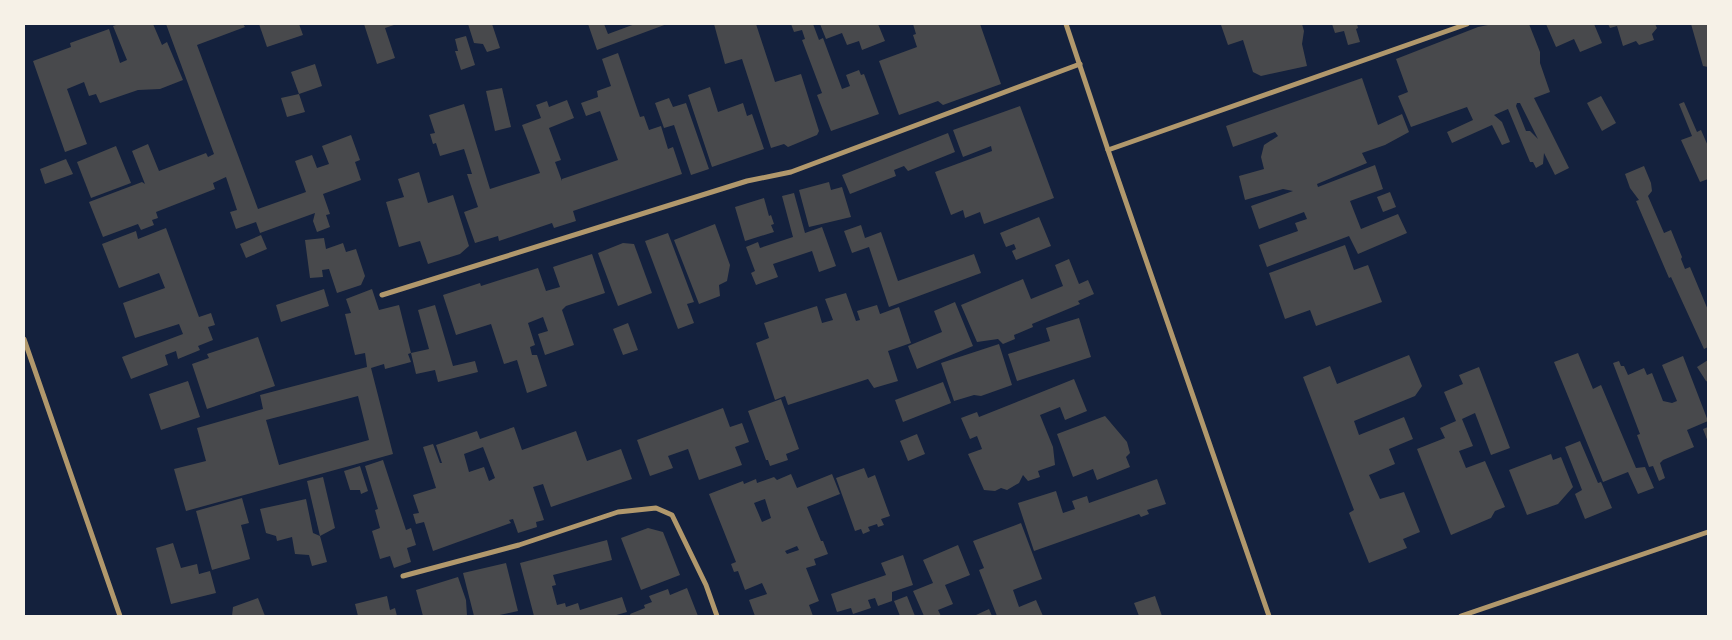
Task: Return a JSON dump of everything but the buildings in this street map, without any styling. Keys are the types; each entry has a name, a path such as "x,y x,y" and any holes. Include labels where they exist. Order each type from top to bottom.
{"street":[{"path":"1066,24 1269,616"},
{"path":"1108,150 1467,24"},
{"path":"382,295 747,181 791,172 1080,64"},
{"path":"24,339 120,616"},
{"path":"403,576 519,545 618,512 656,508 672,515 706,585 718,616"},
{"path":"1461,616 1708,532"}]}
